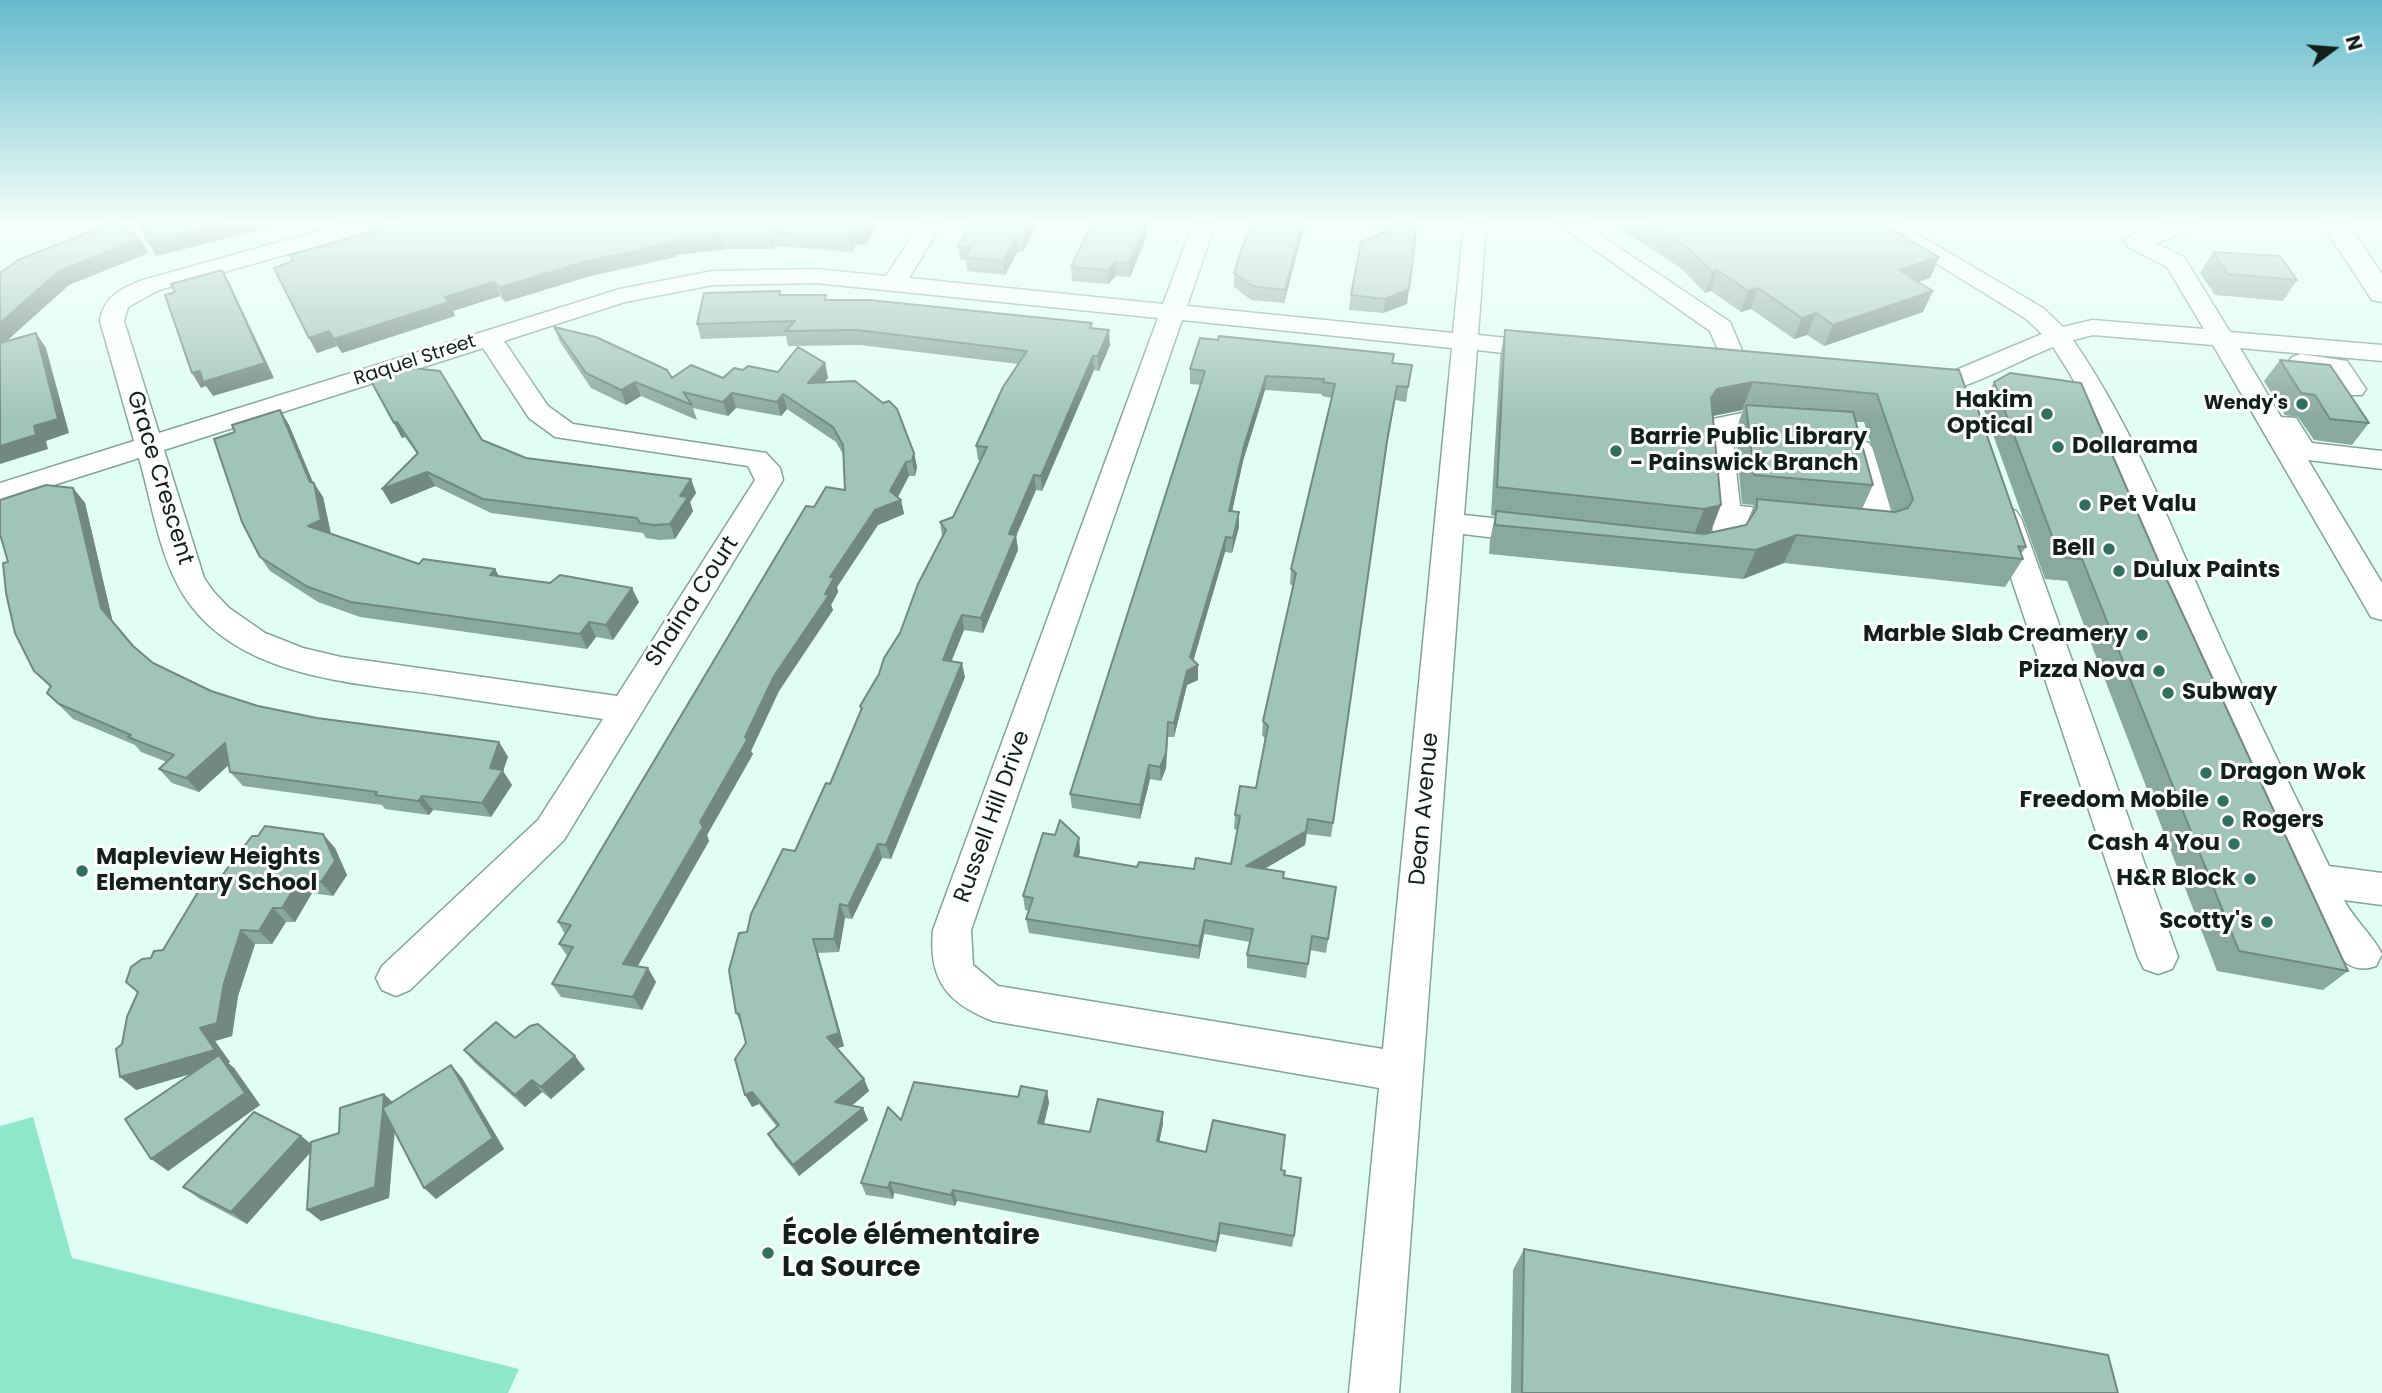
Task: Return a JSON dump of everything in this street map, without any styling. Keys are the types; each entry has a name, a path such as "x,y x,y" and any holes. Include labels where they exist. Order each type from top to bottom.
{"street":[{"name":"Grace Crescent","path":"142,289 120,300 112,311 113,321 189,579 211,610 247,638 272,651 341,669 624,709"},
{"name":"Raquel Street","path":"0,493 620,296 656,289"},
{"name":"Raquel Street","path":"943,289 1577,353"},
{"name":"Russell Hill Drive","path":"1180,289 952,930 948,955 958,978 972,995 993,1003 1402,1072"},
{"name":"Dean Avenue","path":"1374,1393 1469,289"},
{"path":"1665,289 1721,327 1737,369"},
{"path":"1993,289 2034,313 2058,336 2089,382 2145,499 2252,744 2339,929 2362,954"},
{"path":"2199,289 2221,339 2382,609"},
{"path":"1886,384 1960,394 1972,371 2058,336 2092,327 2382,353"},
{"name":"Shaina Court","path":"396,978 551,830 769,480 766,468 756,459 565,431 538,412 489,338"},
{"path":"2353,389 2338,366 2265,359 2255,361 2251,365 2302,451 2382,460"},
{"path":"1710,366 1764,371"},
{"path":"1664,548 1693,550 1723,544 1728,535 1717,426 1742,421 1854,431 1881,528 1726,513"},
{"path":"1994,484 2158,957"},
{"path":"1450,523 1570,537"},
{"path":"2316,880 2382,889"}],"green space":[{"path":"33,1117 72,1258 519,1369 508,1393 0,1393 0,1126"}],"building":[{"path":"0,289 39,289 0,323"},
{"path":"174,289 231,289 265,363 203,382 200,371 192,373 165,295 175,292"},
{"path":"285,289 471,289 445,297 449,302 334,339 329,331 309,338"},
{"path":"1352,289 1409,289 1385,299 1351,295"},
{"path":"1759,289 1933,291 1833,325 1816,313 1802,318"},
{"path":"780,291 779,295 826,295 825,300 869,300 1092,323 1090,328 1109,330 1098,356 1093,356 1041,476 1034,475 1009,534 1016,535 981,618 962,615 954,632 943,660 962,663 886,845 878,844 848,906 840,904 834,939 813,939 839,1033 827,1037 864,1079 835,1102 863,1108 793,1165 768,1134 779,1125 752,1092 745,1095 735,1059 746,1043 739,1014 736,1013 729,970 739,933 747,932 751,914 783,849 795,851 826,783 830,784 862,708 860,706 900,633 918,584 946,530 940,522 953,517 987,447 976,446 1003,387 1027,351 857,330 785,331 795,321 697,324 704,293"},
{"path":"554,327 596,337 667,370 672,378 691,365 723,378 734,368 743,370 748,366 778,372 798,347 825,363 808,383 855,381 883,403 889,401 897,409 914,453 912,461 906,462 890,491 901,500 875,510 830,577 834,578 825,594 829,595 774,676 745,737 747,740 700,822 703,827 623,964 648,968 633,997 552,984 573,947 559,944 571,925 558,922 806,506 814,507 826,487 845,490 843,445 833,427 783,394 777,402 732,393 723,402 683,392 692,405 635,382 621,390 586,373"},
{"path":"1505,330 1959,370 1967,392 1971,390 2026,547 2018,546 2023,559 1797,535 1756,550 1495,525 1496,511 1704,534 1746,525 1757,508 1757,499 1895,512 1908,508 1913,499 1877,394 1753,382 1717,389 1711,398 1721,505 1704,509 1497,487"},
{"path":"36,333 58,419 34,426 36,435 0,446 0,343"},
{"path":"1219,336 1394,354 1392,363 1412,365 1408,387 1397,386 1387,441 1333,823 1308,819 1306,831 1246,866 1284,872 1283,878 1336,887 1328,939 1312,936 1308,964 1247,955 1253,929 1205,920 1199,946 1026,919 1033,898 1023,896 1043,833 1055,835 1060,820 1079,838 1074,856 1137,867 1139,862 1194,869 1196,858 1231,864 1240,816 1235,815 1240,786 1256,788 1268,726 1263,721 1296,573 1291,569 1335,384 1323,382 1324,379 1266,376 1244,446 1229,511 1239,512 1233,538 1226,537 1190,657 1198,665 1187,671 1174,723 1168,722 1166,754 1160,767 1149,765 1140,805 1070,794 1205,371 1190,369 1200,338 1218,340"},
{"path":"2280,360 2330,365 2369,423 2330,419 2315,395 2301,393"},
{"path":"413,368 440,371 482,440 526,458 691,479 680,496 688,497 670,524 654,525 640,523 637,518 483,499 427,472 382,489 418,453 397,422 394,423 371,381"},
{"path":"2010,373 2081,383 2161,567 2348,971 2239,951 2082,559 2060,557 1994,382"},
{"path":"1746,405 1853,412 1873,485 1754,475"},
{"path":"280,410 310,482 314,483 321,520 308,526 419,564 423,559 495,569 490,575 550,583 560,575 632,588 606,625 589,622 580,634 351,602 308,587 260,557 242,522 214,439 235,432 232,425"},
{"path":"46,485 73,488 101,608 133,646 153,663 211,691 258,706 317,718 499,742 490,768 503,770 482,803 422,796 418,801 375,795 377,792 230,772 225,743 186,778 159,769 174,755 128,737 131,735 59,704 47,693 51,686 34,671 15,633 6,593 3,563 8,562 0,534 0,500"},
{"path":"265,826 323,834 335,861 321,882 300,879 282,908 273,908 259,931 241,930 224,983 217,1023 200,1028 215,1050 120,1077 116,1049 122,1044 127,1017 138,992 126,982 131,967 142,959 151,958 154,951 163,950 204,882 217,882 252,836 258,836"},
{"path":"496,1022 515,1038 530,1026 538,1024 575,1056 541,1087 532,1080 515,1095 464,1050"},
{"path":"219,1055 245,1093 151,1159 125,1119"},
{"path":"451,1065 493,1138 424,1188 383,1109 375,1187 307,1210 311,1142 339,1133 340,1108 384,1094 383,1108"},
{"path":"914,1082 1018,1097 1021,1086 1047,1091 1038,1123 1090,1132 1098,1099 1163,1112 1157,1141 1206,1152 1213,1120 1285,1135 1281,1170 1285,1171 1284,1175 1301,1178 1294,1236 1220,1223 1217,1242 953,1190 951,1195 890,1182 888,1188 861,1183 888,1107 901,1120"},
{"path":"254,1112 301,1136 231,1212 183,1187"},
{"path":"1524,1249 2108,1355 2118,1393 1522,1393"}],"place":[{"name":"Wendy's","path":"2302,404"},
{"name":"Hakim Optical","path":"2047,414"},
{"name":"Dollarama","path":"2058,447"},
{"name":"Barrie Public Library - Painswick Branch","path":"1616,451"},
{"name":"Pet Valu","path":"2085,505"},
{"name":"Bell","path":"2109,549"},
{"name":"Dulux Paints","path":"2119,571"},
{"name":"Marble Slab Creamery","path":"2142,635"},
{"name":"Pizza Nova","path":"2159,671"},
{"name":"Subway","path":"2168,693"},
{"name":"Dragon Wok","path":"2206,773"},
{"name":"Freedom Mobile","path":"2223,801"},
{"name":"Rogers","path":"2228,821"},
{"name":"Cash 4 You","path":"2234,844"},
{"name":"Mapleview Heights Elementary School","path":"82,871"},
{"name":"H&R Block","path":"2250,879"},
{"name":"Scotty's","path":"2267,922"},
{"name":"École élémentaire La Source","path":"768,1253"}]}
